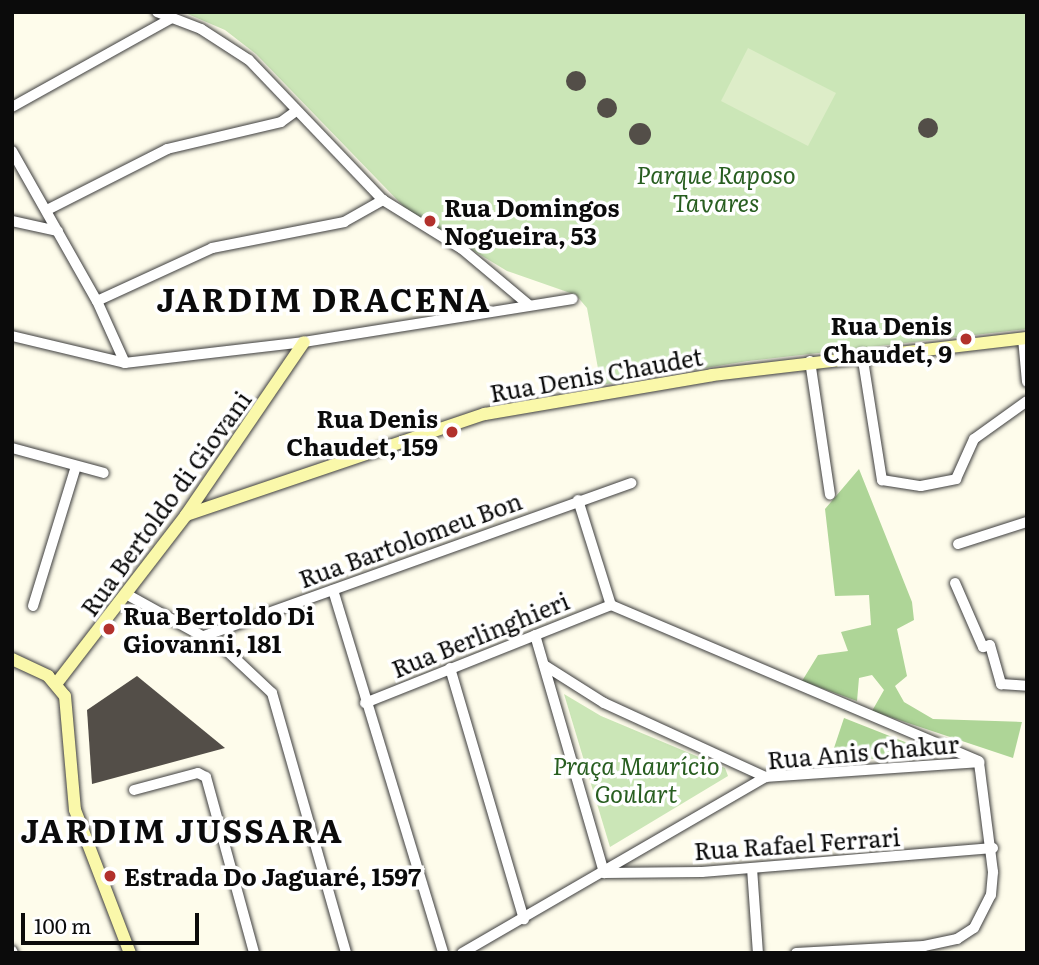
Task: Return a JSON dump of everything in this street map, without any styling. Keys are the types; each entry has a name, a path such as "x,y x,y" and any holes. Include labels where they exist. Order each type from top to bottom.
{"street":[{"path":"157,12 201,29 249,60 295,112 383,200 462,249 529,305"},
{"path":"12,107 172,18"},
{"path":"47,211 167,149 281,122 295,112"},
{"path":"12,151 97,301 125,363"},
{"path":"97,301 212,248 344,222 383,200"},
{"path":"12,220 58,231"},
{"path":"12,336 125,363 304,342 573,299"},
{"path":"1025,338 1027,382"},
{"name":"Rua Denis Chaudet","path":"186,515 485,414 810,361 1025,338"},
{"name":"Rua Bertoldo di Giovani","path":"56,684 186,515 304,342"},
{"path":"862,354 882,480 921,486 956,479 974,439 1027,401"},
{"path":"810,361 830,495"},
{"path":"12,448 104,473"},
{"path":"33,606 76,466"},
{"name":"Rua Bartolomeu Bon","path":"204,636 631,482"},
{"path":"578,500 611,605 979,762 993,848 991,895 967,933 924,946 796,953"},
{"path":"958,544 1027,522"},
{"path":"956,583 983,647 990,645 1001,684 1027,686"},
{"path":"333,590 365,703 443,953"},
{"path":"126,594 204,636 248,666 272,693 346,953"},
{"name":"Rua Berlinghieri","path":"365,703 611,605"},
{"path":"535,635 604,873"},
{"path":"12,659 56,684 67,706 80,828 130,953"},
{"path":"544,665 604,703 766,777"},
{"path":"450,668 524,919"},
{"name":"Rua Anis Chakur","path":"462,953 766,777 979,762"},
{"path":"134,790 198,773 206,777 254,953"},
{"name":"Rua Rafael Ferrari","path":"604,873 752,868 993,848"},
{"path":"752,868 758,953"}],"green space":[{"name":"Parque Raposo Tavares","path":"183,12 1027,12 1027,329 748,361 601,385 587,308 576,295 507,271 408,211 256,54 225,30"},
{"path":"748,48 836,93 808,146 721,101"},
{"path":"859,469 912,602 914,620 897,629 907,676 895,686 904,702 933,719 1022,722 1013,758 872,711 884,690 872,675 859,678 857,701 802,681 818,655 848,651 841,632 871,625 869,595 835,596 825,509"},
{"name":"Praça Maurício Goulart","path":"564,694 601,716 725,768 728,776 610,847"},
{"path":"844,718 943,757 830,760"}],"building":[{"path":"576,71 583,74 586,81 583,88 576,91 569,88 566,81 569,74"},
{"path":"607,98 614,101 617,108 614,115 607,118 600,115 597,108 600,101"},
{"path":"928,118 935,121 938,128 935,135 928,138 921,135 918,128 921,121"},
{"path":"640,123 648,126 651,134 648,142 640,145 632,142 629,134 632,126"},
{"path":"137,676 225,748 92,784 87,710"}],"place":[{"name":"Rua Domingos Nogueira, 53","path":"430,221"},
{"name":"Rua Denis Chaudet, 9","path":"966,339"},
{"name":"Rua Denis Chaudet, 159","path":"452,432"},
{"name":"Rua Bertoldo Di Giovanni, 181","path":"109,629"},
{"name":"Estrada Do Jaguaré, 1597","path":"110,876"}],"district":[{"name":"JARDIM DRACENA","path":"324,298"},
{"name":"JARDIM JUSSARA","path":"182,829"}]}
